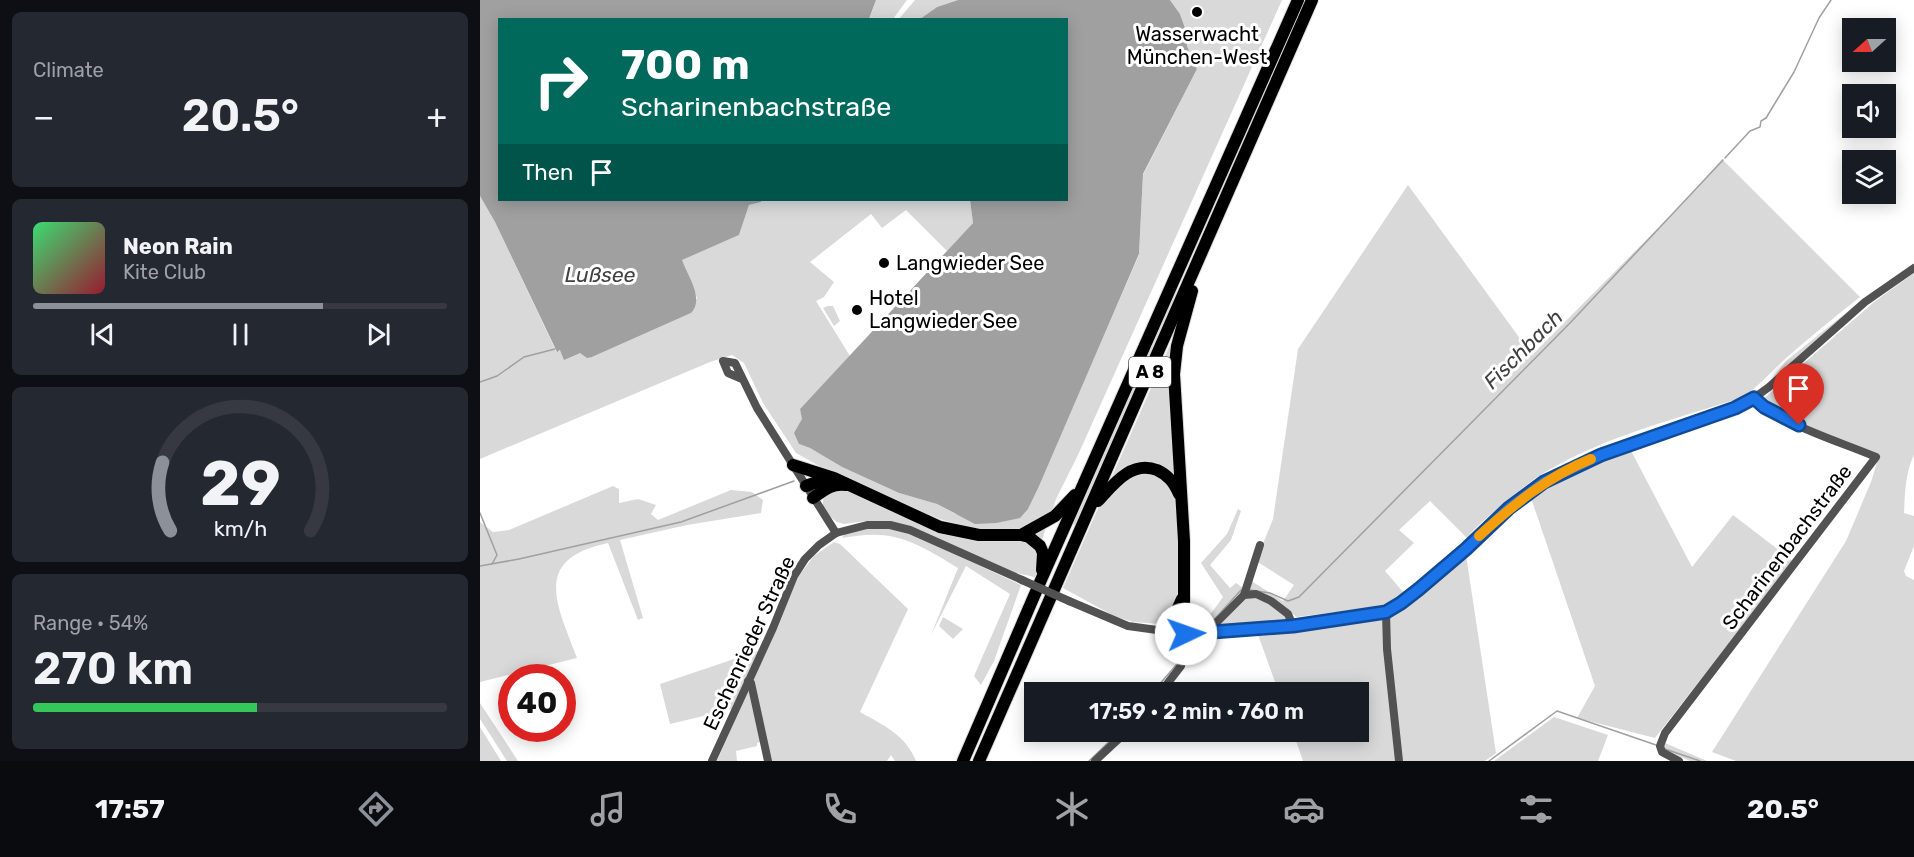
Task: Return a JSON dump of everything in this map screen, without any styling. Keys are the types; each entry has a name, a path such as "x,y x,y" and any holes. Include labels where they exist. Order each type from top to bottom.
{"highway":[{"name":"A 8","path":"963,761 1298,0"},
{"name":"A 8","path":"979,761 1312,0"},
{"path":"1186,634 1183,596 1184,541 1174,374 1180,336 1192,291 1210,248 1211,234"},
{"path":"793,465 834,478 940,527 979,535 1029,537 1040,546 1043,562 1041,580"},
{"path":"1090,510 1120,477 1140,468 1152,468 1165,473 1173,482 1181,501"},
{"path":"806,486 834,478"},
{"path":"813,498 830,486 847,485"},
{"path":"1021,535 1055,516 1083,485"},
{"path":"1167,632 1183,596"}],"street":[{"path":"1167,632 1186,634 1293,626 1386,612 1419,589 1509,508 1544,482 1601,455 1735,408 1754,398 1865,302 1914,268"},
{"path":"742,379 757,408 836,533"},
{"name":"Scharinenbachstraße","path":"1679,761 1662,752 1660,746 1665,734 1876,457 1799,425 1764,407 1754,398"},
{"name":"Eschenrieder Straße","path":"712,761 799,567 819,545 836,533 867,525 890,525 910,530 1128,626 1167,632"},
{"path":"1206,633 1244,595 1260,545"},
{"path":"1244,595 1256,594 1271,601 1288,614 1293,626"},
{"path":"1386,612 1399,761"},
{"path":"1169,682 1181,666 1186,634"},
{"path":"748,681 756,704 768,761"},
{"path":"1095,761 1115,742"}],"shaded area":[{"path":"876,0 907,0 894,18 870,18"},
{"path":"915,0 958,0 937,7 921,18 900,18"},
{"path":"1170,0 1282,0 1078,455 1056,499 1038,551 1039,566 1035,577 1011,572 908,527 866,521 844,524 837,522 828,515 823,501 824,497 838,486 896,511 969,528 940,519 818,470 819,466 796,453 763,403 744,363 732,355 710,362 480,459 480,196 495,222 556,351 569,351 592,357 691,313 697,298 681,260 739,235 749,205 762,201 970,201 973,223 947,251 906,210 882,228 871,214 810,262 834,282 824,297 816,301 850,356 800,409 803,419 799,444 899,493 937,504 955,514 1028,509 1139,255 1143,175 1197,69 1187,46 1185,28 1180,14"},
{"path":"1302,0 1306,0 1228,182 1223,180"},
{"path":"1722,159 1860,297 1803,343 1743,397 1643,429 1570,459 1523,488 1482,522 1467,538 1430,501 1399,530 1414,543 1385,571 1404,593 1387,604 1297,617 1271,600 1242,594 1211,626 1203,625 1195,605 1207,619 1223,597 1201,563 1227,534 1238,509 1241,511 1231,540 1210,565 1230,588 1236,583 1243,588 1248,579 1283,601 1294,585 1256,561 1273,519 1298,349 1408,185 1532,355 1683,203"},
{"path":"1914,273 1914,455 1907,476 1904,513 1914,516 1914,546 1904,571 1906,576 1914,580 1914,761 1736,761 1712,752 1846,541 1871,482 1879,456 1799,424 1761,401 1874,302"},
{"path":"1172,292 1179,295 1078,526 1070,523"},
{"path":"1859,304 1770,381 1786,361"},
{"path":"833,306 840,321 834,326 823,308"},
{"path":"1180,322 1172,365 1183,574 1176,601 1170,614 1161,624 1133,622 1114,616 1063,588"},
{"path":"1629,447 1692,567 1733,515 1793,561 1655,738 1577,718 1595,686 1530,495 1564,474"},
{"path":"613,486 619,489 619,503 638,499 656,505 651,514 658,520 731,490 752,492 763,500 761,513 687,525 620,540 643,618 638,620 608,543 584,550 568,560 559,572 556,587 563,620 577,658 553,664 498,664 498,678 480,682 480,522 493,532 509,530"},
{"path":"873,527 891,528 909,533 1021,585 994,661 981,685 974,676 1010,594 966,566 931,635 958,568 902,539 875,535 842,538 845,533"},
{"path":"834,542 840,544 908,609 860,712 900,737 916,761 895,761 891,755 887,761 769,761 753,680 778,627 797,578 814,556"},
{"path":"1466,555 1496,753 1485,761 1303,761 1296,742 1369,742 1369,682 1275,682 1257,632 1323,627 1388,617 1399,611"},
{"path":"1245,597 1269,604 1287,619 1216,627"},
{"path":"943,617 963,629 953,639 939,626"},
{"path":"758,651 732,709 670,724 660,684"},
{"path":"749,688 763,741 757,743 757,746 736,751 737,761 717,761"},
{"path":"480,703 498,730 498,742 506,742 518,761 507,761 480,719"},
{"path":"1554,717 1608,735 1598,761 1494,761"},
{"path":"480,727 501,761 480,761"},
{"path":"1665,743 1707,761 1690,761 1665,750 1663,746"}],"water":[{"name":"Lußsee","path":"480,0 876,0 869,18 498,18 498,201 762,201 749,205 739,235 682,260 696,294 695,307 691,313 592,357 587,358 580,353 564,360 560,350 557,352 495,222 480,196"},
{"name":"Langwieder See","path":"958,0 1170,0 1180,14 1185,28 1187,46 1197,69 1143,174 1139,254 1039,486 1028,509 1020,518 996,523 975,524 937,504 899,493 799,444 794,433 802,419 800,409 973,223 970,201 1068,201 1068,18 921,18 937,7"}],"waterway":[{"name":"Fischbach","path":"1725,158 1750,131 1760,127 1761,121 1766,118 1794,72 1819,18 1831,0"},
{"name":"Fischbach","path":"1250,590 1270,593 1288,601 1299,597 1570,323 1723,160"},
{"path":"480,382 497,376 524,357 555,349"},
{"path":"480,566 681,522 794,481"},
{"path":"480,513 497,555 492,564"},
{"path":"1211,623 1241,590"},
{"name":"Fischbach","path":"1161,682 1177,664"},
{"path":"1489,761 1557,711 1656,745"},
{"name":"Fischbach","path":"1089,761 1109,742"},
{"path":"1665,749 1700,761"}],"slow traffic":[{"path":"1479,536 1532,490 1562,472 1591,459"}],"place":[{"name":"Wasserwacht München-West","path":"1197,12"},
{"name":"Langwieder See","path":"884,263"},
{"name":"Hotel Langwieder See","path":"857,310"}],"route":[{"path":"1186,634 1293,626 1386,612 1419,589 1517,501 1544,482 1577,465 1634,442 1735,408 1754,398 1764,407 1799,425"}]}
